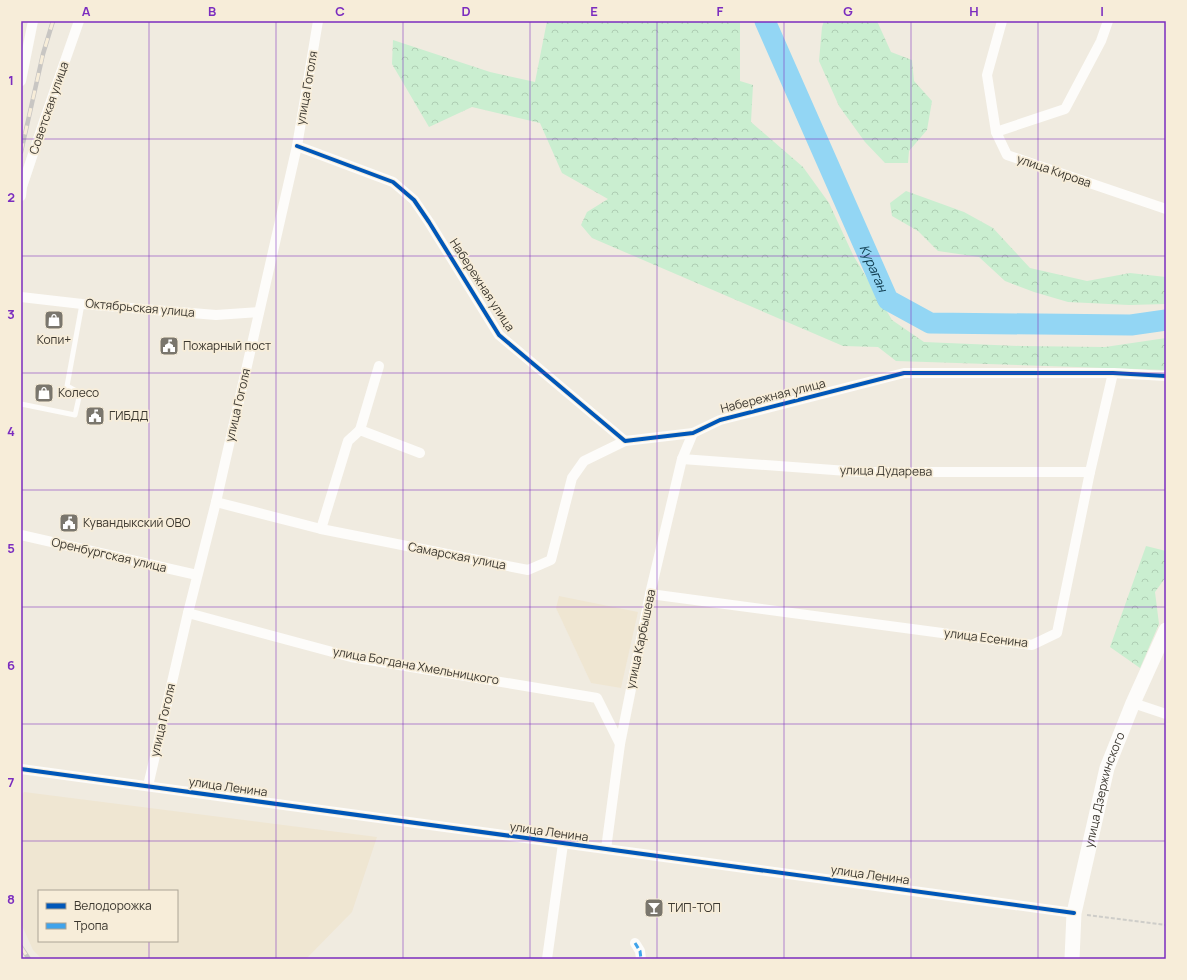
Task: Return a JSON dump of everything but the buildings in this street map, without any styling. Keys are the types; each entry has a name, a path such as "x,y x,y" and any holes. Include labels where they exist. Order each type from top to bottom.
{"street":[{"path":"21,81 22,65 33,21"},
{"name":"Советская улица","path":"21,196 22,187 44,118 79,21"},
{"name":"улица Гоголя","path":"148,786 188,612 216,502 297,146 318,21"},
{"name":"улица Кирова","path":"1002,21 987,75 996,132 1006,155 1166,209"},
{"path":"996,132 1065,109 1101,41 1108,21"},
{"name":"Набережная улица","path":"297,146 393,182 414,200 499,335 625,441 693,433 720,420 904,373 1113,373 1166,376"},
{"name":"Октябрьская улица","path":"21,297 82,304 216,315 259,312"},
{"path":"321,529 348,441 360,430 378,366"},
{"name":"улица Есенина","path":"650,594 1032,645 1057,633 1090,472 1113,373"},
{"path":"360,430 420,453"},
{"name":"улица Карбышева","path":"606,849 620,744 650,594 682,459 693,433"},
{"name":"Самарская улица","path":"216,502 321,529 528,570 551,560 572,478 584,461 625,441"},
{"name":"улица Дударева","path":"682,459 861,472 1090,472"},
{"name":"Оренбургская улица","path":"21,535 197,575"},
{"name":"улица Богдана Хмельницкого","path":"188,612 351,657 597,698 620,744"},
{"name":"улица Дзержинского","path":"1072,959 1074,913 1107,768 1133,703 1166,630"},
{"path":"1133,703 1166,714"},
{"name":"улица Ленина","path":"21,769 1074,913"},
{"path":"547,959 563,844"},
{"path":"635,944 640,951 641,959"}],"lane":[{"path":"21,404 75,415 80,393 67,386 82,304"}],"path":[{"path":"1074,913 1166,925"}],"shaded area":[{"path":"559,596 638,612 621,688 591,683 556,608"},
{"path":"24,792 377,837 352,912 306,959 42,959 33,950 21,923 21,796"}],"green space":[{"path":"547,21 740,21 740,81 753,85 751,122 803,167 829,203 853,255 892,320 924,342 1021,346 1105,347 1166,338 1166,370 896,361 878,347 843,346 592,238 581,225 587,212 608,199 562,173 540,123 472,107 429,127 392,64 393,40 490,72 535,82"},
{"path":"824,21 877,21 891,52 912,60 914,81 932,101 927,130 909,151 908,163 885,163 865,142 839,106 819,61 822,27"},
{"path":"906,191 964,212 993,228 1030,268 1087,281 1130,273 1166,277 1166,304 1129,305 1068,302 1034,292 1005,281 979,257 938,251 918,231 892,216 890,203"},
{"path":"1146,546 1166,551 1166,577 1155,592 1159,624 1140,668 1110,647"}],"waterway":[{"name":"Кураган","path":"765,21 888,300 930,323 1131,325 1166,320"}],"railway":[{"path":"21,152 43,54 53,21"},
{"path":"21,947 29,959"}],"marked path":[{"path":"635,943 640,951 641,959"}],"cycle path":[{"path":"297,146 393,182 414,200 499,335 625,441 693,433 720,420 904,373 1113,373 1166,376"},
{"path":"21,769 1074,913"}],"place":[{"name":"Копи+","path":"54,320"},
{"name":"Пожарный пост","path":"169,346"},
{"name":"Колесо","path":"44,393"},
{"name":"ГИБДД","path":"95,416"},
{"name":"Кувандыкский ОВО","path":"69,523"},
{"name":"ТИП-ТОП","path":"654,908"}]}
